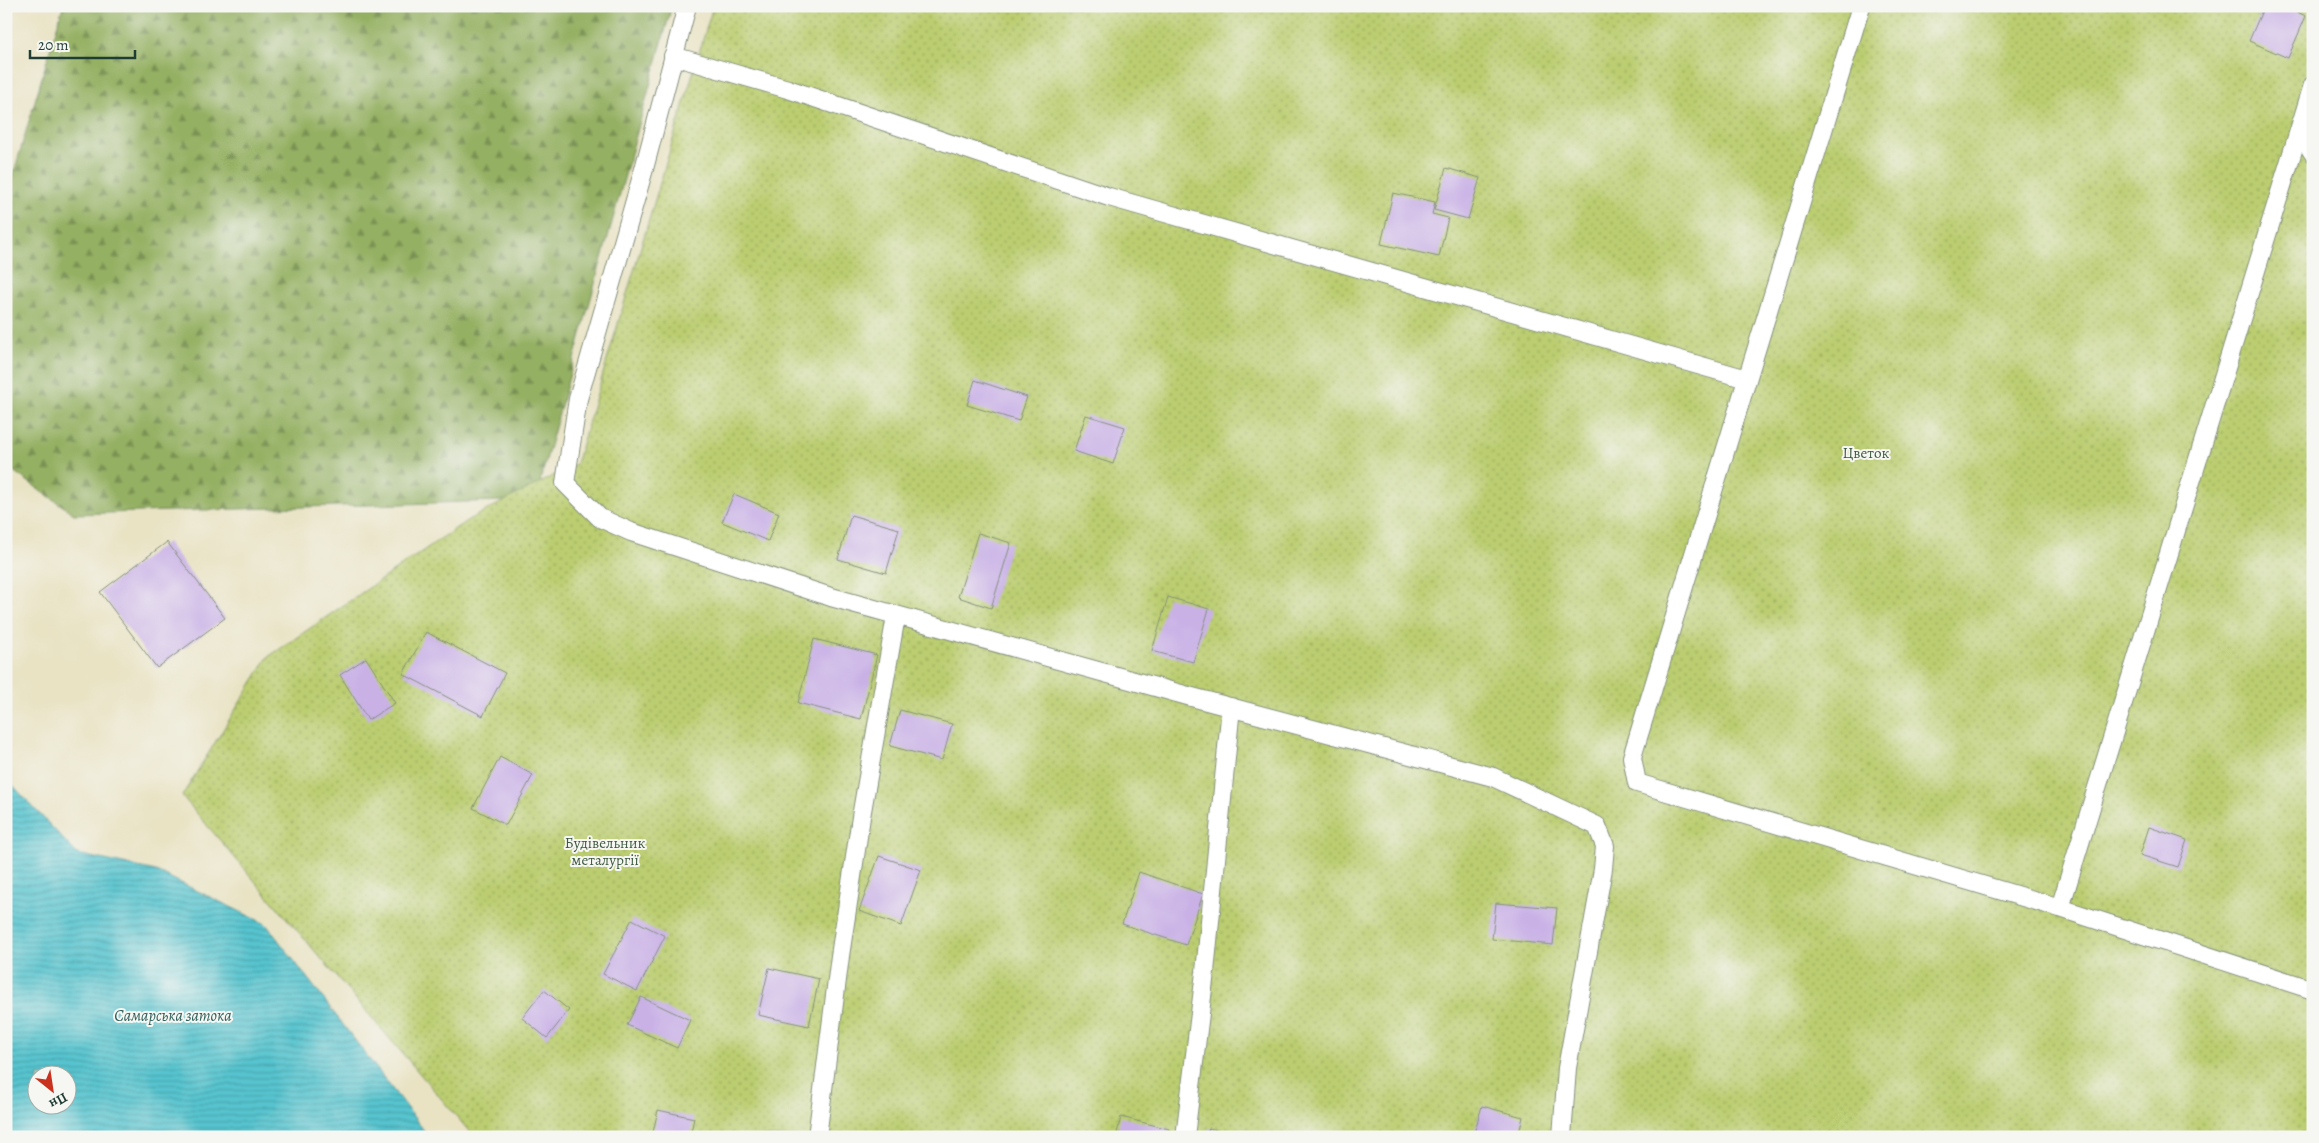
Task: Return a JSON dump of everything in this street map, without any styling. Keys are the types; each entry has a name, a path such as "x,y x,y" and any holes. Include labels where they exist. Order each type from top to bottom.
{"lane":[{"path":"687,6 578,399 565,483 600,518 631,532 830,597 896,616 1493,777 1597,826 1605,846 1603,868 1567,1068 1562,1137"},
{"path":"1861,6 1632,757 1637,783 2060,908 2313,990"},
{"path":"674,56 788,89 1109,197 1746,379"},
{"path":"2060,908 2312,91"},
{"path":"2299,131 2313,152"},
{"path":"817,1137 840,956 861,817 896,616"},
{"path":"1186,1137 1205,972 1231,707"}],"green space":[{"path":"63,6 672,6 535,500 74,514 6,466 6,199"},
{"name":"Цветок","path":"713,6 2313,6 2313,1137 474,1137 182,796 268,657 468,520 576,464"}],"water":[{"name":"Самарська затока","path":"6,778 77,854 156,871 266,924 429,1137 6,1137"}],"building":[{"path":"2264,6 2284,6 2306,16 2288,58 2249,41"},
{"path":"1446,168 1480,178 1468,219 1434,210"},
{"path":"1393,193 1435,202 1432,214 1448,218 1439,257 1381,244"},
{"path":"975,380 1027,397 1019,421 967,405"},
{"path":"1086,415 1125,427 1113,464 1074,451"},
{"path":"734,494 779,513 768,541 722,522"},
{"path":"851,515 899,529 886,573 838,559"},
{"path":"978,533 1011,543 991,608 958,597"},
{"path":"167,542 225,618 157,668 100,592"},
{"path":"1168,597 1209,609 1193,662 1152,651"},
{"path":"426,632 505,673 483,716 403,674"},
{"path":"814,639 877,655 861,719 798,703"},
{"path":"366,658 395,703 368,720 340,675"},
{"path":"900,710 952,724 942,760 890,746"},
{"path":"500,757 533,775 506,825 473,808"},
{"path":"2149,827 2187,840 2178,867 2140,855"},
{"path":"879,856 921,870 901,926 859,911"},
{"path":"1139,872 1203,894 1186,945 1122,924"},
{"path":"1496,903 1557,908 1553,945 1492,939"},
{"path":"632,919 665,936 637,991 603,974"},
{"path":"769,968 819,979 809,1026 758,1015"},
{"path":"544,990 569,1010 547,1038 522,1018"},
{"path":"641,997 690,1020 677,1048 627,1025"},
{"path":"1482,1106 1523,1117 1518,1137 1473,1137"},
{"path":"658,1110 694,1118 690,1137 652,1137"},
{"path":"1121,1117 1169,1129 1167,1137 1116,1137"},
{"path":"1209,1128 1238,1136 1238,1137 1206,1137"}],"park label":[{"name":"Будівельник металургії","path":"605,852"}]}
